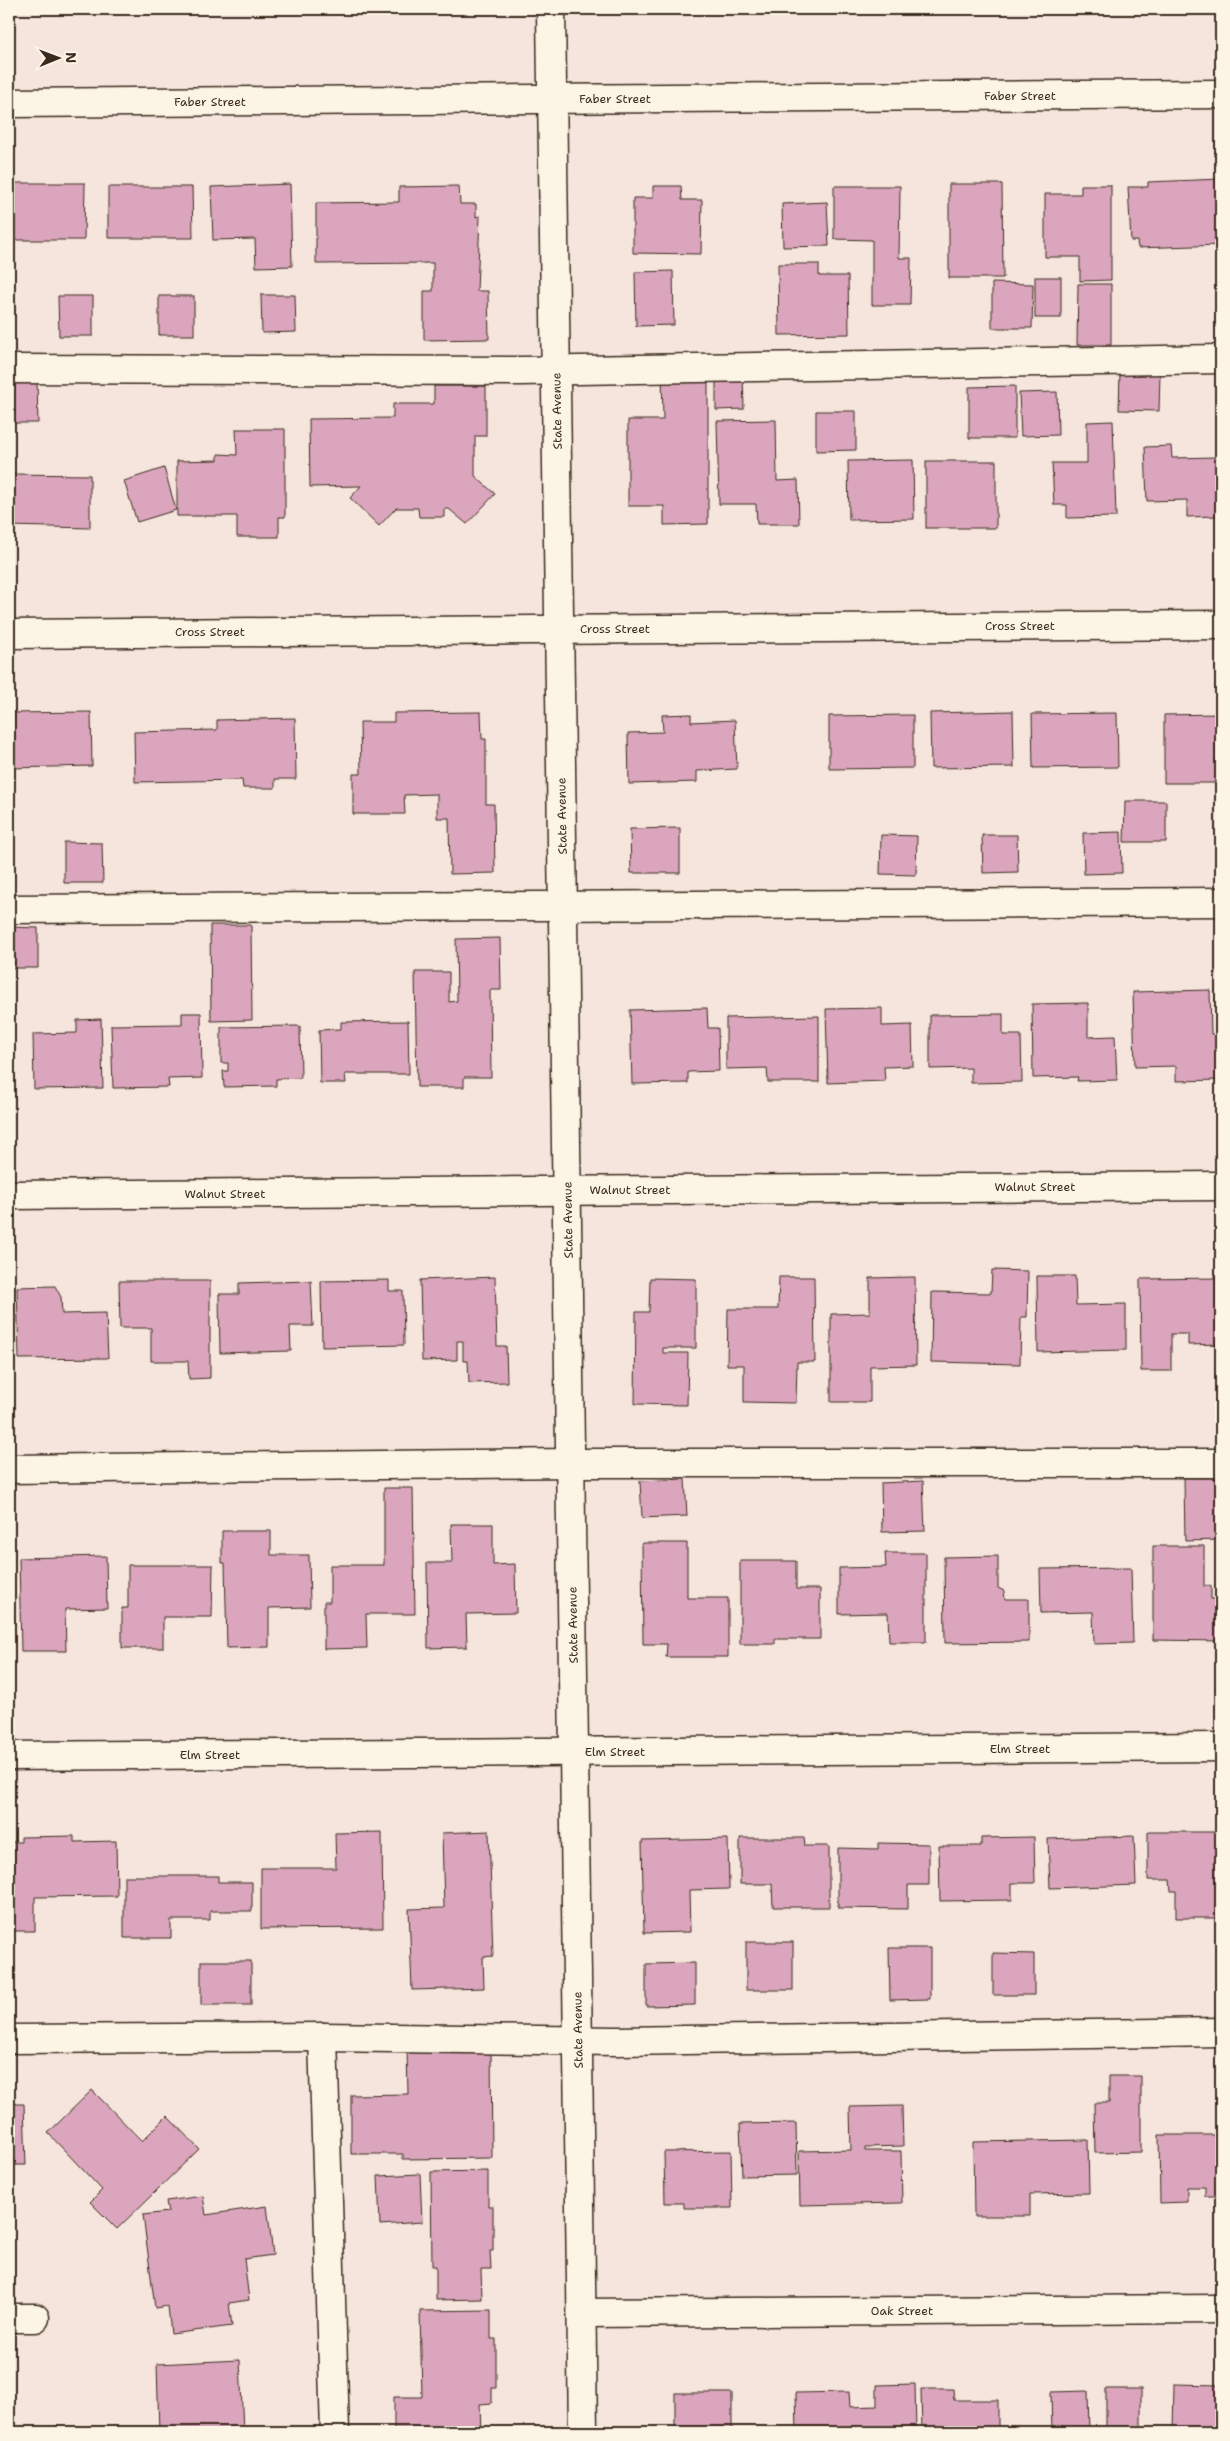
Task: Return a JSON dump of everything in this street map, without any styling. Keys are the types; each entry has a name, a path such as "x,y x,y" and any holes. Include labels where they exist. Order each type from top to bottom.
{"street":[{"name":"State Avenue","path":"551,9 583,2432"},
{"name":"Faber Street","path":"9,103 1221,94"},
{"path":"9,369 556,370 1221,359"},
{"name":"Cross Street","path":"9,634 1221,625"},
{"path":"9,909 1221,902"},
{"name":"Walnut Street","path":"9,1195 1221,1186"},
{"path":"9,1469 571,1463 1221,1463"},
{"name":"Elm Street","path":"9,1756 1221,1747"},
{"path":"9,2039 323,2037 578,2041 1221,2032"},
{"path":"323,2037 335,2432"},
{"name":"Oak Street","path":"582,2313 1221,2308"}],"building":[{"path":"1221,179 1221,245 1138,248 1137,241 1131,241 1128,187 1148,187 1148,182"},
{"path":"9,183 85,183 84,240 9,240"},
{"path":"290,184 292,266 256,267 255,239 213,240 211,187"},
{"path":"949,184 1002,184 1003,278 949,278"},
{"path":"1081,185 1111,185 1111,280 1080,281 1080,257 1045,257 1045,194 1081,194"},
{"path":"459,186 460,204 476,204 476,217 480,216 477,291 488,291 489,339 424,340 424,291 433,291 433,263 316,264 316,203 399,202 399,187"},
{"path":"653,186 681,186 682,200 702,200 701,254 633,253 633,198 653,198"},
{"path":"834,186 900,186 899,258 911,258 910,305 872,305 872,240 834,239"},
{"path":"108,187 192,187 193,238 108,238"},
{"path":"827,202 829,246 783,247 782,204"},
{"path":"778,264 819,264 819,276 848,276 849,334 779,335"},
{"path":"673,271 674,325 636,326 635,272"},
{"path":"1035,277 1061,277 1061,318 1035,318"},
{"path":"992,283 1033,284 1032,328 992,328"},
{"path":"1078,284 1111,284 1111,345 1077,345"},
{"path":"261,295 295,295 296,332 262,333"},
{"path":"58,296 93,296 93,336 59,336"},
{"path":"159,296 194,296 194,335 159,335"},
{"path":"1120,371 1160,372 1159,411 1119,410"},
{"path":"662,374 708,374 708,524 664,525 664,506 628,506 628,420 663,420"},
{"path":"743,374 744,409 716,410 716,375"},
{"path":"9,380 37,380 38,423 9,423"},
{"path":"434,386 486,386 486,436 475,436 475,476 495,494 467,524 449,509 444,509 444,517 419,517 418,508 396,508 379,526 350,498 361,486 310,487 309,419 393,418 393,404 434,404"},
{"path":"1015,386 1015,438 969,438 969,387"},
{"path":"1057,392 1058,435 1021,436 1019,393"},
{"path":"816,411 856,411 856,450 816,451"},
{"path":"776,420 777,481 798,480 799,524 757,524 756,504 719,504 717,421"},
{"path":"1113,421 1116,517 1067,518 1067,505 1054,505 1052,463 1087,463 1087,422"},
{"path":"236,429 285,429 285,517 279,517 279,537 237,537 237,516 177,516 177,461 218,460 218,454 237,455"},
{"path":"1171,446 1172,458 1217,457 1218,516 1187,517 1187,500 1147,501 1145,447"},
{"path":"913,460 914,519 849,520 848,461"},
{"path":"926,461 996,461 996,528 926,528"},
{"path":"164,468 176,510 137,522 124,481"},
{"path":"9,474 90,475 90,528 9,526"},
{"path":"1013,711 1014,767 931,768 930,713"},
{"path":"91,712 92,766 11,768 10,713"},
{"path":"481,712 482,739 486,739 486,804 494,804 495,873 450,874 449,818 437,818 437,794 404,795 405,814 353,814 353,774 361,774 360,722 394,722 394,713"},
{"path":"1117,713 1118,767 1033,768 1032,714"},
{"path":"691,714 691,722 735,720 737,769 697,771 697,782 629,784 628,733 663,732 662,715"},
{"path":"1219,714 1220,783 1164,783 1164,715"},
{"path":"913,715 913,768 829,769 829,716"},
{"path":"295,718 296,779 275,779 275,788 243,788 242,780 135,782 134,732 217,730 217,720"},
{"path":"1125,801 1166,801 1166,842 1124,842"},
{"path":"680,828 680,873 631,873 630,829"},
{"path":"1121,832 1122,873 1084,874 1083,833"},
{"path":"881,835 917,836 916,875 880,874"},
{"path":"982,835 1017,835 1018,872 983,873"},
{"path":"64,842 102,843 103,883 64,883"},
{"path":"210,925 251,925 252,1020 211,1021"},
{"path":"9,927 38,928 38,968 9,968"},
{"path":"500,938 501,990 490,990 491,1077 464,1077 464,1087 417,1087 415,972 449,972 449,1002 457,1001 456,939"},
{"path":"1210,990 1211,1034 1221,1034 1221,1080 1176,1081 1176,1066 1135,1067 1133,992"},
{"path":"1088,1003 1088,1037 1115,1036 1117,1080 1077,1081 1078,1077 1033,1078 1032,1004"},
{"path":"707,1008 708,1028 718,1028 719,1071 688,1072 688,1083 632,1084 630,1010"},
{"path":"882,1008 882,1026 912,1025 913,1066 884,1067 885,1081 828,1083 826,1009"},
{"path":"182,1013 201,1013 202,1078 168,1079 169,1087 113,1088 111,1025 182,1024"},
{"path":"1003,1014 1003,1035 1021,1035 1022,1082 971,1083 971,1068 930,1069 930,1015"},
{"path":"819,1016 819,1082 768,1082 767,1068 726,1069 726,1018"},
{"path":"101,1019 103,1088 34,1089 33,1034 77,1033 77,1020"},
{"path":"408,1021 409,1074 345,1074 346,1083 320,1083 319,1030 341,1029 341,1022"},
{"path":"300,1026 301,1078 276,1079 276,1086 224,1087 223,1071 228,1071 228,1063 221,1063 221,1027"},
{"path":"992,1270 1028,1271 1027,1317 1021,1317 1020,1364 931,1362 932,1292 991,1293"},
{"path":"1037,1276 1075,1276 1076,1305 1126,1304 1126,1350 1038,1352"},
{"path":"495,1277 497,1346 506,1346 507,1382 469,1383 468,1361 463,1361 463,1341 457,1341 457,1360 422,1361 420,1280"},
{"path":"779,1277 814,1277 815,1362 797,1362 796,1403 744,1402 744,1365 727,1365 728,1309 778,1309"},
{"path":"915,1277 916,1365 870,1366 870,1402 831,1402 831,1314 870,1313 870,1278"},
{"path":"650,1278 696,1279 696,1348 663,1348 663,1353 688,1353 687,1405 635,1404 636,1312 649,1312"},
{"path":"1221,1278 1221,1344 1188,1345 1188,1334 1171,1334 1171,1371 1141,1371 1140,1279"},
{"path":"389,1280 389,1291 403,1291 404,1345 322,1347 321,1281"},
{"path":"119,1281 210,1281 210,1378 189,1379 188,1361 151,1361 151,1328 120,1328"},
{"path":"311,1281 313,1326 290,1326 291,1351 220,1353 219,1294 239,1294 239,1283"},
{"path":"55,1286 61,1297 62,1314 106,1313 108,1358 19,1359 17,1287"},
{"path":"1184,1478 1221,1478 1221,1540 1185,1541"},
{"path":"685,1479 687,1516 642,1518 640,1481"},
{"path":"923,1481 925,1531 882,1532 881,1483"},
{"path":"384,1488 413,1488 415,1614 366,1614 367,1648 324,1649 324,1602 330,1602 330,1565 384,1565"},
{"path":"451,1524 493,1524 493,1565 515,1564 516,1613 466,1614 467,1647 428,1648 427,1563 452,1563"},
{"path":"222,1531 271,1531 271,1555 309,1555 310,1607 269,1608 269,1647 227,1648 225,1563 222,1563"},
{"path":"642,1543 687,1543 687,1598 728,1598 728,1657 666,1657 667,1644 643,1644"},
{"path":"1153,1546 1204,1546 1204,1586 1211,1586 1211,1599 1221,1599 1221,1641 1153,1640"},
{"path":"885,1553 926,1553 926,1642 889,1642 888,1613 839,1614 839,1568 886,1567"},
{"path":"106,1556 107,1608 65,1609 66,1651 21,1651 19,1558"},
{"path":"998,1556 998,1588 1004,1591 1005,1599 1029,1599 1029,1642 945,1643 944,1557"},
{"path":"740,1561 796,1561 796,1589 820,1589 820,1639 775,1639 775,1644 740,1644"},
{"path":"128,1565 213,1565 212,1617 163,1617 163,1648 122,1648 122,1608 128,1608"},
{"path":"1131,1568 1133,1643 1094,1644 1093,1612 1041,1613 1040,1569"},
{"path":"489,1831 493,1956 483,1957 484,1988 412,1990 409,1909 444,1908 442,1833"},
{"path":"382,1832 383,1928 261,1929 261,1868 336,1868 335,1833"},
{"path":"1148,1832 1221,1832 1221,1918 1176,1918 1176,1891 1171,1891 1170,1880 1148,1880"},
{"path":"74,1836 74,1842 116,1841 117,1896 35,1897 35,1931 9,1931 9,1842 21,1842 21,1837"},
{"path":"1134,1836 1136,1885 1050,1888 1048,1839"},
{"path":"1034,1837 1035,1883 1012,1883 1012,1900 940,1901 939,1846 981,1846 981,1838"},
{"path":"740,1838 804,1838 805,1846 829,1846 829,1907 773,1907 772,1884 740,1884"},
{"path":"728,1839 729,1889 689,1890 690,1932 644,1933 642,1841"},
{"path":"878,1843 929,1844 929,1885 908,1885 908,1909 838,1908 838,1848 878,1849"},
{"path":"124,1876 218,1876 218,1882 252,1882 252,1911 210,1911 210,1920 171,1920 171,1938 124,1938"},
{"path":"746,1942 793,1942 793,1990 746,1990"},
{"path":"889,1948 930,1948 930,1999 890,2000"},
{"path":"993,1953 1034,1954 1034,1995 993,1995"},
{"path":"201,1961 251,1961 251,2005 201,2005"},
{"path":"695,1963 695,2005 646,2006 646,1964"},
{"path":"491,2048 492,2158 403,2159 403,2154 351,2154 351,2095 408,2094 407,2049"},
{"path":"1109,2076 1141,2076 1141,2152 1095,2153 1094,2103 1109,2103"},
{"path":"92,2090 142,2141 167,2116 199,2149 117,2229 90,2202 102,2190 48,2133"},
{"path":"9,2104 24,2104 26,2165 9,2165"},
{"path":"902,2106 903,2146 865,2147 865,2151 901,2151 902,2203 800,2205 799,2151 851,2150 850,2107"},
{"path":"796,2123 797,2175 742,2176 740,2124"},
{"path":"1159,2135 1221,2135 1221,2196 1205,2196 1205,2187 1187,2187 1187,2202 1160,2203"},
{"path":"1088,2140 1089,2193 1030,2194 1030,2216 974,2216 973,2142"},
{"path":"731,2151 732,2208 684,2208 684,2203 665,2203 664,2152"},
{"path":"488,2171 488,2206 493,2206 493,2251 490,2251 491,2269 481,2269 482,2299 436,2300 436,2266 432,2266 431,2172"},
{"path":"420,2174 422,2222 380,2225 378,2176"},
{"path":"203,2196 206,2215 267,2206 273,2255 244,2259 249,2300 229,2303 232,2326 171,2334 168,2306 155,2308 143,2215 168,2212 166,2201"},
{"path":"491,2310 491,2339 496,2339 496,2388 492,2388 492,2403 480,2404 481,2432 394,2432 394,2397 422,2397 420,2311"},
{"path":"240,2360 243,2432 159,2432 157,2364"},
{"path":"915,2384 916,2432 797,2432 796,2393 849,2392 850,2407 877,2406 877,2385"},
{"path":"1174,2384 1221,2385 1221,2432 1173,2432"},
{"path":"921,2389 953,2389 954,2400 998,2400 998,2432 922,2432"},
{"path":"1106,2389 1141,2389 1141,2430 1106,2430"},
{"path":"1088,2391 1089,2432 1052,2432 1051,2392"},
{"path":"675,2393 732,2393 732,2432 675,2432"},
{"path":"79,2430 79,2432 21,2432"}]}
